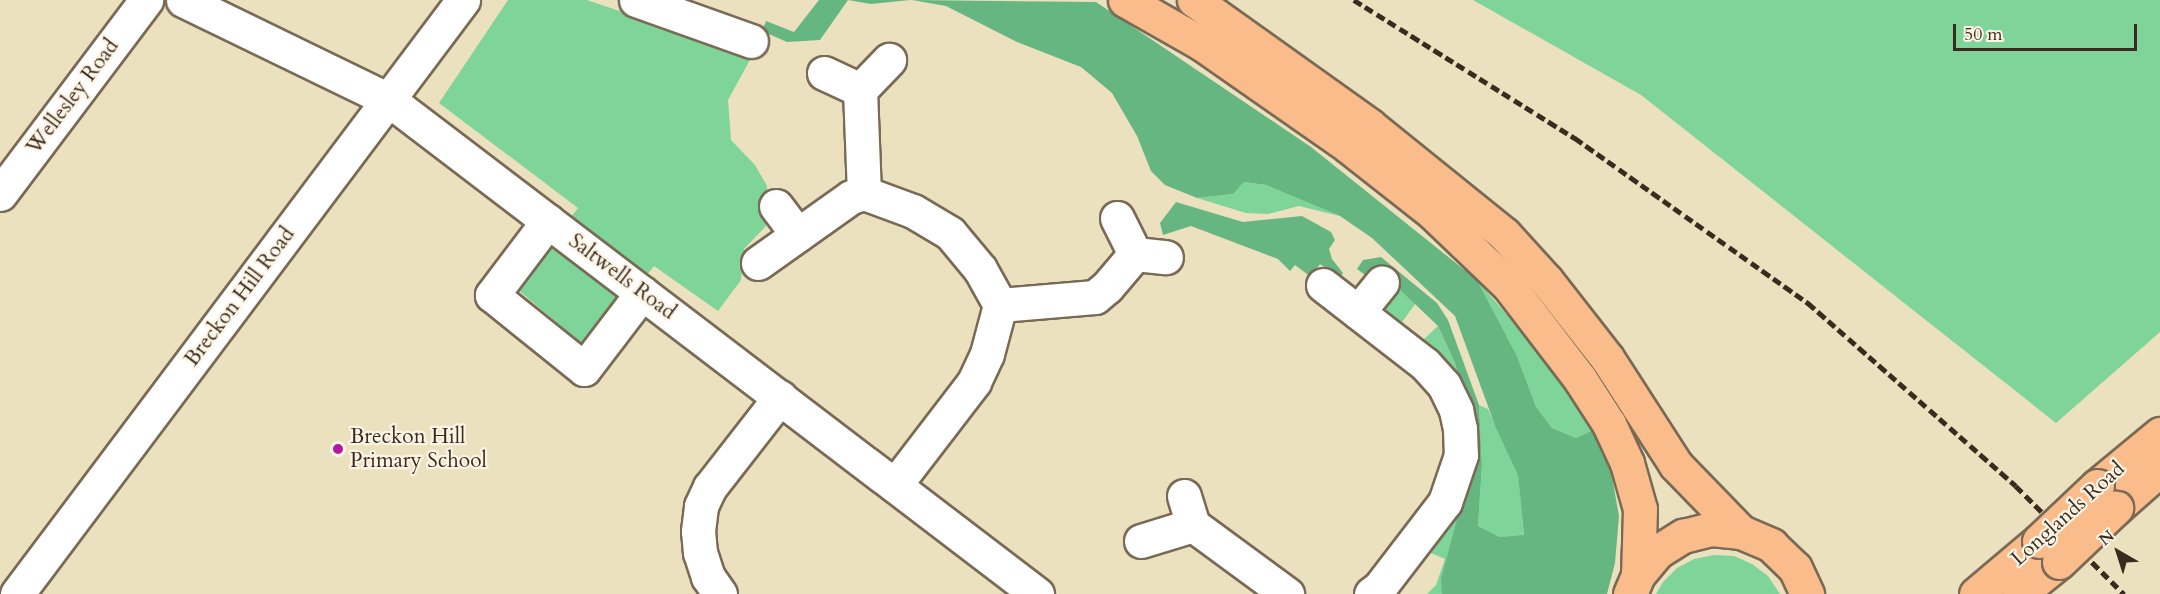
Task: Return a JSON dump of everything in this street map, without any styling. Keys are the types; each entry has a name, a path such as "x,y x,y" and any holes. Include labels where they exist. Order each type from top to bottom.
{"main road":[{"path":"1125,0 1202,44 1348,146 1433,213 1509,286 1580,379 1609,424 1627,463 1640,509 1634,584"},
{"path":"1194,0 1369,125 1504,234 1546,280 1607,358 1676,465 1741,532"},
{"name":"Longlands Road","path":"2019,594 2049,551 2107,497 2160,434"},
{"name":"Longlands Road","path":"2107,497 2160,469"},
{"path":"1634,584 1658,552 1683,536 1712,530 1741,532 1771,545 1801,581 1835,594"},
{"name":"Longlands Road","path":"1976,594 2049,551"}],"street":[{"name":"Wellesley Road","path":"0,194 146,0"},
{"name":"Saltwells Road","path":"183,0 389,100 1038,594"},
{"name":"Breckon Hill Road","path":"17,594 463,0"},
{"path":"636,0 751,41"},
{"path":"864,193 860,90 889,60"},
{"path":"824,73 860,90"},
{"path":"758,263 851,197 864,193 913,211 950,233 980,269 1000,305 987,354 974,382 895,485"},
{"path":"776,206 798,235"},
{"path":"1000,305 1095,297 1150,256 1116,218"},
{"path":"548,220 492,295 584,369 642,293"},
{"path":"1358,312 1382,282"},
{"path":"1323,285 1425,364 1444,385 1456,410 1461,446 1455,479 1445,502 1379,588 1371,594"},
{"path":"720,594 708,577 700,554 698,531 700,506 718,475 780,397"},
{"path":"1141,541 1189,510 1287,594"}],"green space":[{"path":"508,0 587,0 752,56 728,100 731,140 755,165 767,186 766,226 744,249 741,280 718,311 654,266 589,350 516,288 578,208 439,103"},
{"path":"819,0 848,0 820,40 787,42 762,31 766,21 794,32"},
{"path":"848,0 910,0 871,4"},
{"path":"912,0 1096,2 1311,147 1477,280 1517,356 1536,407 1552,428 1576,438 1593,430 1611,471 1619,516 1615,563 1607,594 1442,594 1441,579 1468,478 1469,421 1455,363 1438,326 1392,282 1369,278 1357,269 1363,260 1381,257 1437,303 1448,320 1479,405 1482,465 1478,526 1500,537 1524,535 1518,475 1496,428 1455,316 1372,238 1340,216 1266,185 1244,182 1233,194 1197,198 1165,185 1151,171 1137,136 1112,93 1081,67 1017,42 946,6"},
{"path":"1473,0 2160,0 2160,332 2056,423 1641,95"},
{"path":"1244,182 1266,185 1340,216 1299,206 1268,214 1246,213 1197,198 1233,194"},
{"path":"1176,202 1243,222 1302,216 1331,232 1335,240 1329,249 1332,259 1343,273 1339,279 1320,264 1311,277 1295,265 1290,271 1278,259 1191,226 1163,235 1160,223"},
{"path":"1477,280 1542,356 1593,430 1576,438 1552,428 1536,407 1517,356"},
{"path":"1392,282 1416,303 1402,322 1393,325 1380,309"},
{"path":"1438,326 1455,363 1461,387 1427,348 1424,339"},
{"path":"1479,405 1488,409 1518,473 1524,536 1500,537 1478,526 1482,465"},
{"path":"1468,478 1442,579 1442,594 1427,594 1436,585 1445,559 1431,553 1424,541"},
{"path":"1714,555 1734,556 1752,564 1768,576 1780,594 1656,594 1663,582 1677,568 1694,559"}],"railway":[{"path":"1354,0 1575,138 1808,303 2016,486 2124,594"}],"place":[{"name":"Breckon Hill Primary School","path":"338,449"}]}
